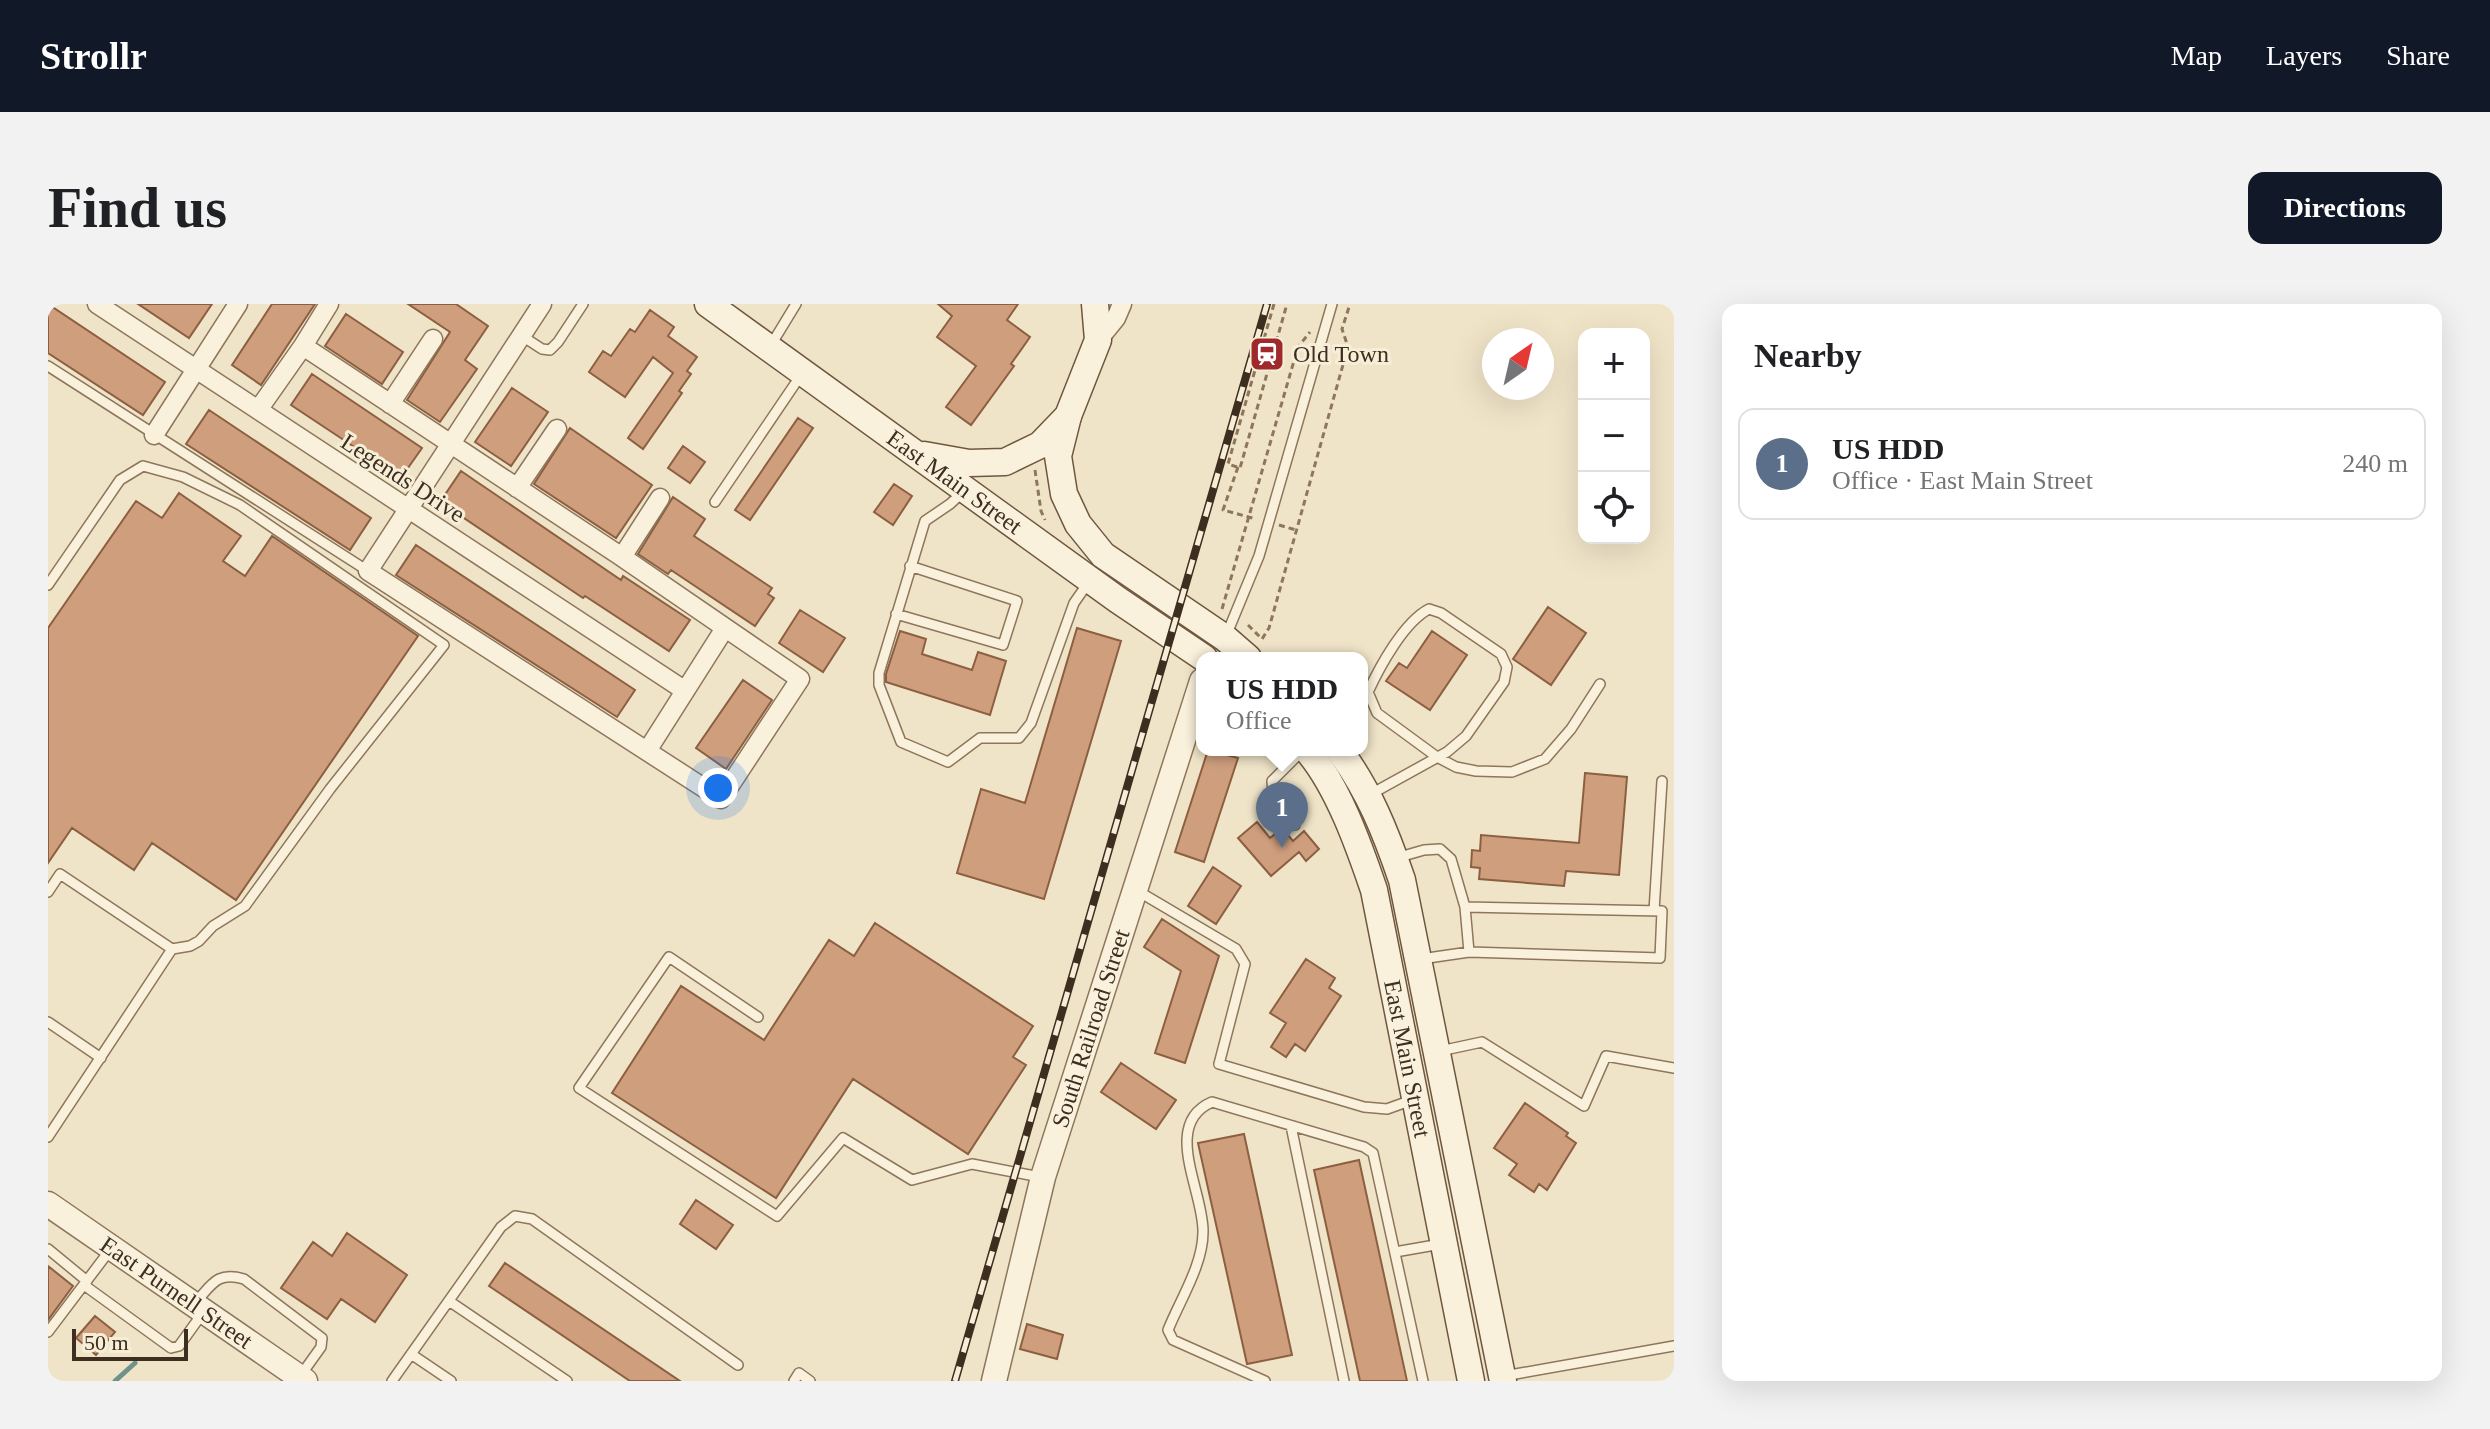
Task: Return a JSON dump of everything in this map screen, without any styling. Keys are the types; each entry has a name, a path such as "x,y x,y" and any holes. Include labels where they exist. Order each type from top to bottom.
{"main road":[{"name":"East Main Street","path":"708,304 1090,580 1196,653"},
{"path":"1095,304 1098,340 1068,416 1058,456 1064,494 1078,524 1103,555 1220,648"},
{"path":"917,454 969,463 1005,462 1040,445 1068,416"},
{"name":"East Main Street","path":"1309,756 1333,792 1356,839 1374,890 1444,1244 1488,1380"},
{"name":"East Main Street","path":"1344,756 1356,772 1381,821 1402,880 1436,1048 1488,1380"},
{"path":"1406,1049 1436,1048"}],"street":[{"name":"Legends Drive","path":"97,304 684,690"},
{"path":"258,410 329,304"},
{"path":"303,346 450,444 622,557 800,679 721,799 368,571 407,509 450,444 542,304"},
{"path":"1098,340 1116,318 1122,304"},
{"path":"154,435 197,370 234,305"},
{"path":"390,404 433,339"},
{"path":"517,488 557,429"},
{"path":"622,557 660,498"},
{"path":"647,751 725,628"},
{"name":"South Railroad Street","path":"994,1381 1043,1177 1196,699"},
{"name":"East Purnell Street","path":"48,1204 300,1380"}],"lane":[{"path":"521,336 542,349 550,350 583,304"},
{"path":"769,348 796,304"},
{"path":"1220,648 1270,523 1332,304"},
{"path":"48,366 368,571"},
{"path":"715,502 803,372"},
{"path":"48,585 120,480 143,466 183,477 240,505 444,645 330,789 245,906 213,926 199,941 172,949 60,874 48,892"},
{"path":"966,489 925,521 879,673 879,685 901,742 948,762 980,738 1019,738 1031,723 1074,603 1090,580"},
{"path":"896,614 1003,645 1017,601 910,566"},
{"path":"1368,796 1437,757 1466,736 1504,682 1507,667 1501,654 1441,613 1429,609 1416,616 1376,674 1368,692 1377,713 1437,757 1456,767 1512,772 1545,759 1571,729 1600,684"},
{"path":"1295,825 1273,794 1272,781 1299,756"},
{"path":"1654,911 1662,781"},
{"path":"1395,859 1424,850 1440,849 1451,859 1465,907 1469,952"},
{"path":"1134,889 1236,949 1245,964 1219,1064 1364,1107 1387,1109 1415,1099"},
{"path":"1417,959 1469,952 1660,958 1662,911 1465,907"},
{"path":"48,1137 172,949"},
{"path":"758,1017 669,957 579,1088 777,1216 843,1138 912,1180 972,1164 1043,1177"},
{"path":"48,1022 101,1058"},
{"path":"1436,1048 1482,1042 1584,1106 1606,1056 1674,1068"},
{"path":"1265,1381 1173,1340 1168,1330 1200,1253 1204,1230 1187,1149 1188,1126 1199,1108 1212,1102 1364,1147 1373,1153 1423,1381"},
{"path":"1291,1126 1344,1381"},
{"path":"392,1381 501,1227 515,1216 532,1219 738,1365"},
{"path":"1395,1252 1444,1244"},
{"path":"48,1332 112,1248"},
{"path":"48,1249 85,1283 171,1348 179,1346 220,1277 229,1274 244,1279 322,1338 321,1347 300,1380"},
{"path":"449,1301 567,1381"},
{"path":"1488,1380 1674,1346"},
{"path":"411,1354 451,1381"},
{"path":"794,1381 799,1373 810,1381"}],"path":[{"path":"1238,467 1228,464 1274,304"},
{"path":"1287,304 1223,510 1296,530"},
{"path":"1248,625 1262,639 1269,628 1348,347 1342,329 1350,304"},
{"path":"1222,609 1298,347 1313,329"}],"building":[{"path":"48,304 165,382 143,415 48,353"},
{"path":"138,304 212,304 189,338"},
{"path":"272,304 315,304 261,385 232,365"},
{"path":"408,304 456,304 488,326 465,360 477,369 440,422 407,400 450,332"},
{"path":"938,304 1018,304 1007,320 1030,337 1011,364 1014,366 971,425 946,407 976,366 937,337 952,316"},
{"path":"650,310 674,327 668,336 697,357 687,371 691,374 679,391 682,393 643,449 628,438 673,373 653,357 625,397 589,372 603,351 611,356 630,329 635,332"},
{"path":"346,314 403,352 382,384 325,346"},
{"path":"312,374 422,448 401,478 291,405"},
{"path":"512,388 548,412 511,466 475,442"},
{"path":"209,410 371,518 350,550 186,444"},
{"path":"798,418 813,428 750,520 735,510"},
{"path":"570,428 652,485 616,538 534,484"},
{"path":"683,446 705,462 690,483 668,468"},
{"path":"461,471 621,580 623,576 690,620 669,651 585,596 583,598 440,502"},
{"path":"894,484 912,496 893,525 874,512"},
{"path":"179,493 241,536 223,561 245,576 272,536 418,636 236,900 152,843 134,870 72,828 48,863 48,628 136,501 162,518"},
{"path":"673,497 705,519 694,536 772,588 768,594 774,598 755,626 671,570 668,574 638,554"},
{"path":"416,545 635,690 617,717 396,575"},
{"path":"1548,607 1586,633 1551,685 1513,659"},
{"path":"800,610 845,638 823,672 779,643"},
{"path":"1077,628 1121,641 1044,899 957,873 981,789 1025,803"},
{"path":"900,631 926,639 922,654 972,670 978,652 1006,661 990,715 886,682"},
{"path":"1432,631 1467,655 1430,710 1386,681 1399,663 1407,668"},
{"path":"743,680 772,700 726,769 696,748"},
{"path":"1206,756 1238,758 1204,862 1175,852"},
{"path":"1585,773 1627,777 1619,875 1566,871 1564,886 1479,879 1480,868 1471,867 1472,850 1480,851 1481,835 1579,843"},
{"path":"1257,822 1270,838 1282,828 1293,841 1304,831 1319,849 1306,861 1299,852 1271,876 1238,838"},
{"path":"1213,867 1241,886 1216,924 1188,906"},
{"path":"1162,919 1219,956 1185,1063 1155,1053 1181,971 1144,947"},
{"path":"875,923 1033,1026 1013,1057 1026,1065 968,1154 853,1079 776,1198 612,1093 681,986 764,1040 829,940 854,956"},
{"path":"1306,959 1335,978 1329,988 1341,996 1305,1051 1295,1044 1286,1057 1271,1047 1286,1023 1270,1013"},
{"path":"1121,1063 1176,1100 1156,1129 1101,1092"},
{"path":"1525,1103 1568,1133 1566,1136 1576,1143 1547,1190 1539,1184 1534,1192 1509,1175 1517,1164 1494,1148"},
{"path":"1244,1134 1292,1355 1247,1364 1198,1143"},
{"path":"1359,1160 1407,1381 1360,1381 1314,1170"},
{"path":"696,1200 733,1225 716,1249 680,1224"},
{"path":"347,1233 407,1275 375,1322 341,1299 327,1319 281,1288 313,1242 332,1256"},
{"path":"505,1263 680,1381 630,1381 489,1286"},
{"path":"48,1266 73,1286 48,1320"},
{"path":"95,1316 115,1332 96,1355 76,1338"},
{"path":"1027,1324 1063,1335 1057,1359 1020,1349"}],"waterway":[{"path":"115,1381 135,1363"}],"railway":[{"path":"955,1381 1267,304"}],"place":[{"name":"Old Town","path":"1267,354"},
{"name":"US HDD","path":"1282,848"}]}
